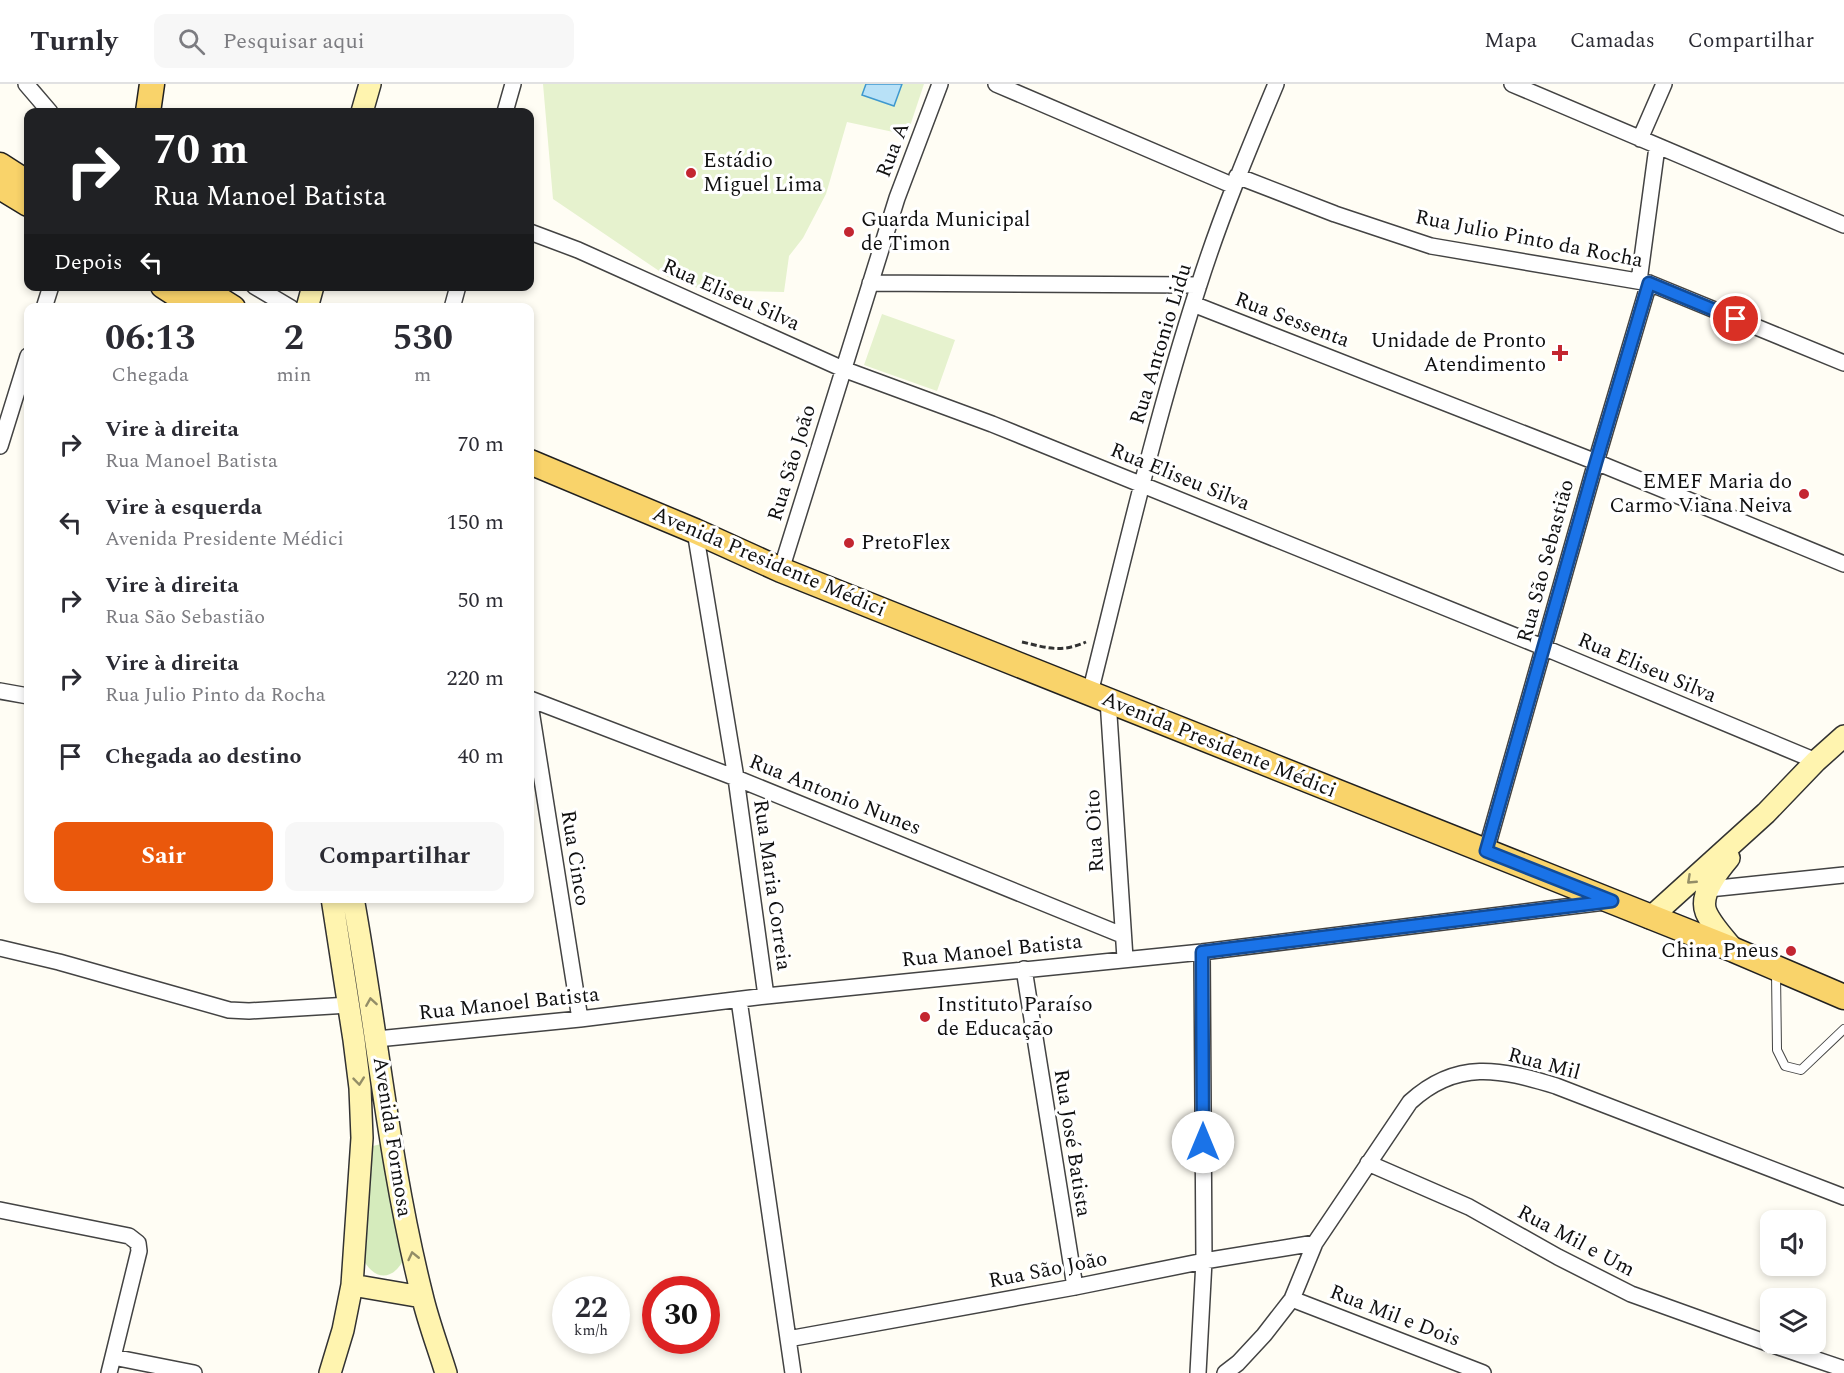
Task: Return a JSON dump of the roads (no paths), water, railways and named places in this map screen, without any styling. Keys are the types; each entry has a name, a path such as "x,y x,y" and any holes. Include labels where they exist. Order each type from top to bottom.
{"main road":[{"path":"149,108 152,84"},
{"path":"363,108 370,84"},
{"path":"0,165 24,180"},
{"path":"0,187 24,202"},
{"path":"170,291 188,303"},
{"path":"206,291 225,303"},
{"name":"Avenida Presidente Médici","path":"534,457 596,490"},
{"name":"Avenida Presidente Médici","path":"534,464 695,531 781,570 1734,950 1844,997"},
{"path":"1650,918 1766,813 1816,761 1843,738"},
{"path":"1734,950 1705,910 1705,901 1709,889 1724,864 1766,813"},
{"name":"Avenida Formosa","path":"330,1373 343,1330 352,1285 362,1138 360,1088 333,903"},
{"name":"Avenida Formosa","path":"354,903 377,1039 389,1133 422,1297 446,1373"},
{"path":"362,1138 389,1133"},
{"path":"352,1285 422,1297"}],"street":[{"path":"26,84 47,108"},
{"path":"506,108 513,84"},
{"name":"Rua A","path":"843,369 897,198 940,84"},
{"name":"Rua Julio Pinto da Rocha","path":"996,84 1236,181 1431,246 1644,282 1844,363"},
{"name":"Rua Antonio Lidu","path":"1099,697 1105,631 1141,484 1199,285 1236,181 1276,84"},
{"path":"1512,84 1844,225"},
{"path":"1640,139 1664,84"},
{"name":"Rua São Sebastião","path":"1486,851 1545,648 1644,282 1657,147"},
{"name":"Rua Eliseu Silva","path":"534,234 578,250 843,369 992,424 1141,484 1816,761"},
{"path":"870,283 1199,285"},
{"path":"262,291 283,303"},
{"name":"Rua Sessenta","path":"1193,304 1596,462 1844,564"},
{"path":"0,443 24,368"},
{"name":"Rua São João","path":"781,570 843,369"},
{"name":"Rua Maria Correia","path":"695,531 736,778 766,996"},
{"path":"0,691 24,695"},
{"name":"Rua Oito","path":"1099,697 1125,958"},
{"name":"Rua Antonio Nunes","path":"534,701 736,778 1122,935"},
{"name":"Rua Cinco","path":"534,729 580,1019"},
{"path":"1709,889 1844,875"},
{"name":"Rua Manoel Batista","path":"377,1039 580,1019 766,996 1125,958 1202,952 1612,901"},
{"path":"0,948 229,1010 249,1011 348,1005"},
{"path":"1198,1373 1204,1261 1202,952"},
{"name":"Rua José Batista","path":"1024,969 1075,1287"},
{"path":"1819,986 1844,982"},
{"path":"739,1000 793,1373"},
{"name":"Rua Mil","path":"1225,1373 1238,1363 1264,1335 1292,1299 1315,1243 1410,1102 1425,1088 1447,1076 1473,1071 1524,1076 1556,1086 1844,1197"},
{"name":"Rua Mil e Um","path":"1368,1163 1469,1207 1558,1257 1631,1293 1760,1340"},
{"path":"0,1210 129,1236 137,1242 139,1251 110,1373"},
{"name":"Rua São João","path":"788,1339 1204,1261 1315,1243"},
{"name":"Rua Mil e Dois","path":"1292,1299 1483,1373"},
{"name":"Rua Mil e Um","path":"1801,1354 1844,1368"},
{"path":"113,1357 194,1373"}],"lane":[{"path":"1776,968 1776,1050 1785,1066 1801,1070 1844,1029"}],"water":[{"path":"866,84 902,84 894,106 862,95"}],"place":[{"name":"Estádio Miguel Lima","path":"691,173"},
{"name":"Guarda Municipal de Timon","path":"849,232"},
{"name":"Unidade de Pronto Atendimento","path":"1560,353"},
{"name":"EMEF Maria do Carmo Viana Neiva","path":"1804,494"},
{"name":"PretoFlex","path":"849,543"},
{"name":"China Pneus","path":"1791,951"},
{"name":"Instituto Paraíso de Educação","path":"925,1017"}]}
